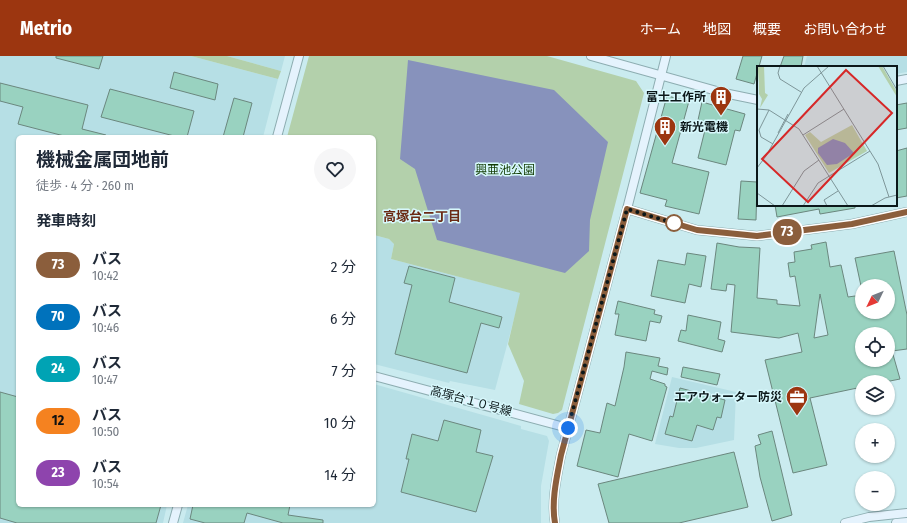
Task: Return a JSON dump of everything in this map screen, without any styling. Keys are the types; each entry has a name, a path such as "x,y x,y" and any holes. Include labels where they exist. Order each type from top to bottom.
{"street":[{"path":"278,135 299,56"},
{"path":"591,56 724,93 757,100"},
{"path":"555,523 554,515 557,475 568,428 627,209 666,56"},
{"path":"897,81 907,79"},
{"path":"627,209 697,230 757,236 852,224 907,212"},
{"name":"高塚台１０号線","path":"376,377 568,428"},
{"path":"173,523 177,507"},
{"path":"845,523 869,517 907,513"},
{"path":"896,523 907,522"}],"shaded area":[{"path":"0,56 191,56 278,79 264,135 16,135 16,507 167,507 163,523 0,523"},
{"path":"227,56 285,56 281,71"},
{"path":"807,56 907,56 907,72 897,74 897,66 804,66"},
{"path":"376,236 389,239 394,244 391,259 521,293 495,390 450,381 449,383 376,365"},
{"path":"672,377 736,392 734,440 696,448 679,448 655,444"},
{"path":"376,385 521,426 521,429 547,436 549,441 541,486 541,523 183,523 187,507 376,507"}],"green space":[{"path":"191,56 227,56 281,71 278,79"},
{"name":"興亜池公園","path":"309,56 547,56 636,81 644,93 562,410 553,414 519,404 524,381 508,344 520,293 391,259 394,244 389,239 376,236 376,135 288,135"}],"water":[{"path":"408,60 554,90 608,142 590,220 589,251 565,273 437,240 415,169 400,159"}],"building":[{"path":"56,56 103,56 99,69 56,58"},
{"path":"743,56 762,56 759,66 757,66 757,74 754,84 736,79"},
{"path":"784,56 803,56 801,66 780,66"},
{"path":"174,72 218,84 215,100 170,88"},
{"path":"0,83 88,105 82,129 106,135 60,135 18,124 23,107 0,101"},
{"path":"110,89 194,111 188,135 170,135 101,117"},
{"path":"667,96 689,101 672,163 709,172 699,214 665,206 667,200 640,193"},
{"path":"234,98 252,103 244,135 224,135"},
{"path":"702,102 745,114 740,131 735,130 726,165 698,158 707,122 698,120"},
{"path":"907,103 907,128 897,130 897,105"},
{"path":"907,148 907,196 897,198 897,151"},
{"path":"741,181 757,182 756,220 738,219"},
{"path":"775,206 855,206 855,208 820,214 819,209 777,217"},
{"path":"826,242 830,267 841,265 848,297 855,296 855,319 895,319 895,279 860,279 855,258 894,251 907,315 907,349 895,351 895,327 855,327 855,367 895,367 895,362 900,379 895,380 895,375 855,375 855,388 810,398 827,465 793,473 765,360 802,352 798,333 779,338 731,332 735,285 727,284 726,291 711,289 717,243 739,247 760,248 757,298 777,300 777,304 800,306 795,276 790,277 788,263 795,262 794,252 812,249 811,245","holes":["820,294 828,335 814,338"]},
{"path":"687,253 706,256 701,287 689,284 685,303 651,296 658,260 685,265"},
{"path":"409,266 455,278 449,302 502,317 499,328 481,323 467,373 395,354 412,285 404,283"},
{"path":"618,301 655,310 654,314 662,316 660,323 650,321 646,341 615,335 619,314 615,314"},
{"path":"688,315 721,322 718,339 725,341 722,352 678,341 681,330 686,331"},
{"path":"626,352 660,358 658,366 668,368 667,375 652,371 650,379 665,384 667,387 652,441 629,434 618,477 577,466 586,430 600,433 607,403 615,406"},
{"path":"683,367 720,374 717,385 681,377"},
{"path":"680,388 725,400 721,418 717,417 713,430 697,425 692,441 665,434 670,416 673,417"},
{"path":"0,392 16,396 16,507 160,507 156,523 17,523 0,518"},
{"path":"444,420 481,430 476,452 493,456 476,512 401,492 409,459 406,459 412,434 438,441"},
{"path":"772,431 792,515 772,521 760,477 755,446 761,444 758,435"},
{"path":"734,452 748,507 679,523 609,523 598,484"},
{"path":"193,507 290,507 288,515 323,520 323,523 283,523 247,513 244,523 205,523 190,519"}],"bus line":[{"name":"73","path":"555,523 554,515 557,475 561,455 627,209 697,230 757,236 852,224 907,212"}],"place":[{"name":"富士工作所","path":"721,116"},
{"name":"新光電機","path":"665,146"},
{"name":"エアウォーター防災","path":"797,416"}],"district":[{"name":"高塚台二丁目","path":"422,216"}],"route":[{"path":"568,428 627,209 674,223"}]}
